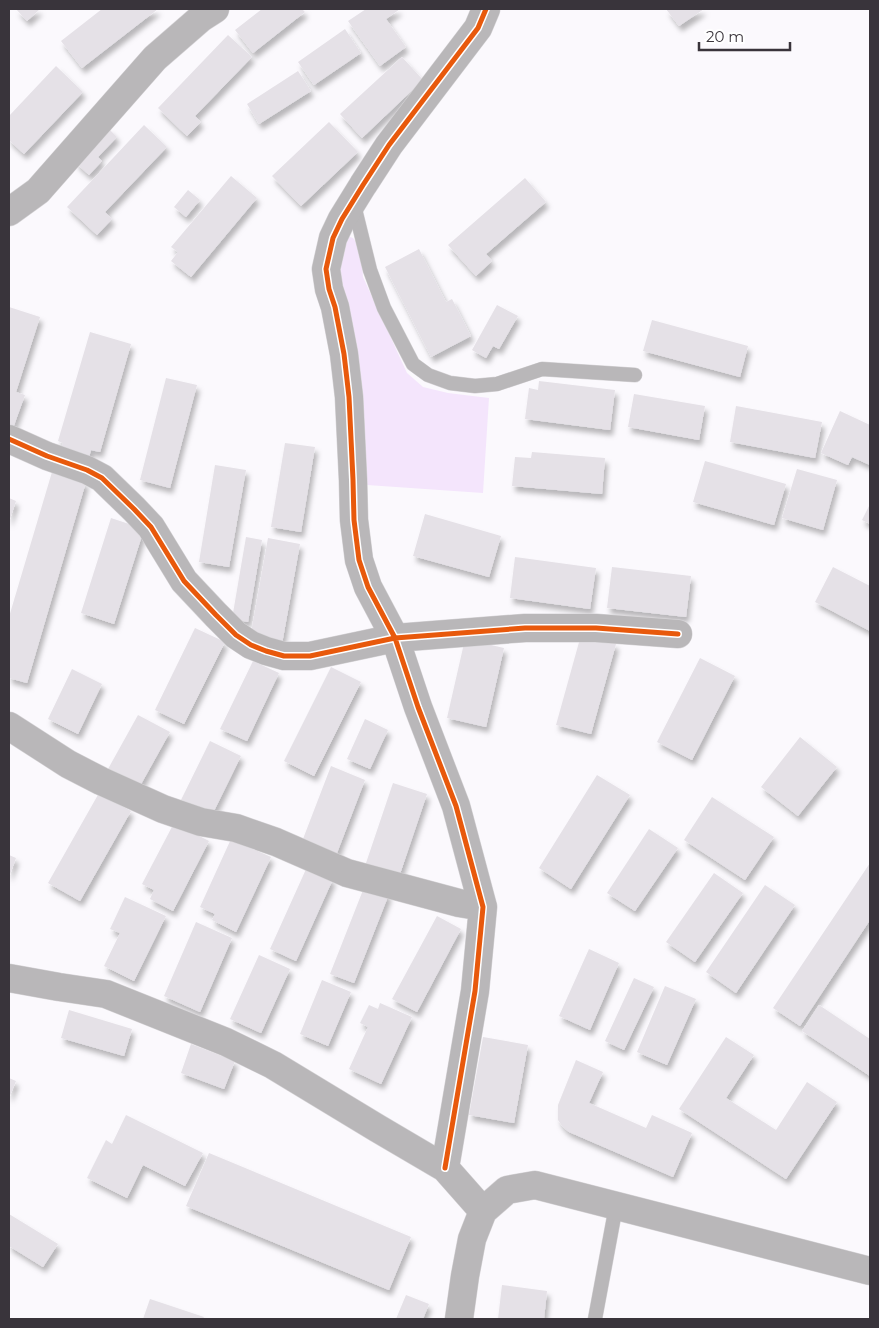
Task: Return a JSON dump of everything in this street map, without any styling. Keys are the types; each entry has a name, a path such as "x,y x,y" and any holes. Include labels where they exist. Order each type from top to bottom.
{"street":[{"path":"9,212 38,191 155,58 201,18 215,9"},
{"path":"445,1168 475,991 483,907 456,806 418,707 395,638 368,587 359,560 354,520 349,397 344,354 326,269 333,238 353,201 389,144 478,28 486,9"},
{"path":"9,439 47,456 87,470 102,478 150,527 184,581 236,635 251,645 266,651 284,656 310,656 395,638 525,628 596,628 678,634"},
{"path":"9,726 68,764 163,810 201,822 236,828 276,842 346,873 459,904 483,907"},
{"path":"9,978 106,994 226,1042 274,1064 445,1168 483,1210"},
{"path":"459,1319 472,1239 483,1210 507,1190 535,1185 870,1271"}],"lane":[{"path":"353,201 370,270 384,308 413,364 428,375 450,383 474,386 497,384 542,369 635,375"},
{"path":"595,1319 616,1206"}],"shaded area":[{"path":"347,236 353,238 361,249 363,277 407,373 423,387 448,393 489,398 483,493 367,485 337,284"}],"building":[{"path":"16,9 40,9 27,21"},
{"path":"102,9 158,9 82,68 61,41"},
{"path":"262,9 302,9 305,12 253,53 235,30"},
{"path":"366,9 400,9 386,19 406,47 380,66 348,21"},
{"path":"666,9 704,9 679,26"},
{"path":"345,29 361,53 314,85 298,62"},
{"path":"228,35 252,57 195,116 201,122 187,136 158,108"},
{"path":"402,57 423,80 362,138 340,114"},
{"path":"56,66 83,92 24,154 9,140 9,116"},
{"path":"298,71 311,91 259,124 247,104"},
{"path":"329,122 358,152 301,206 272,176"},
{"path":"144,125 167,147 105,212 112,219 97,235 67,207"},
{"path":"108,128 117,137 98,157 102,161 89,175 75,162"},
{"path":"231,176 257,198 191,277 171,261 178,252 171,247"},
{"path":"525,178 546,202 486,254 492,261 476,276 448,245"},
{"path":"188,190 200,200 186,217 174,207"},
{"path":"419,249 446,302 452,299 471,336 431,357 385,267"},
{"path":"497,305 518,316 499,349 493,346 486,358 472,350"},
{"path":"9,307 40,317 16,392 25,395 13,428 9,427"},
{"path":"652,320 748,346 740,377 643,351"},
{"path":"90,332 131,344 100,452 91,450 88,461 60,452 63,443 58,441"},
{"path":"166,378 197,385 170,488 140,480"},
{"path":"539,381 615,390 610,430 525,419 529,388 538,390"},
{"path":"634,394 705,406 699,440 628,427"},
{"path":"736,406 822,422 815,458 730,442"},
{"path":"840,411 870,425 870,465 852,457 848,465 821,453"},
{"path":"285,443 315,447 301,532 271,527"},
{"path":"532,452 605,458 602,494 512,486 515,457 531,458"},
{"path":"705,461 786,484 774,525 693,502"},
{"path":"215,465 246,470 229,567 199,562"},
{"path":"797,469 837,480 823,530 782,518"},
{"path":"52,472 86,482 27,683 9,678 9,617"},
{"path":"9,498 16,501 9,522"},
{"path":"870,504 870,524 862,520"},
{"path":"425,514 501,536 489,577 413,556"},
{"path":"111,518 144,529 114,624 81,613"},
{"path":"246,537 262,540 248,622 232,619"},
{"path":"268,538 300,544 282,644 250,638"},
{"path":"515,557 596,568 590,609 510,598"},
{"path":"612,567 691,576 686,617 607,608"},
{"path":"833,567 870,586 870,631 815,602"},
{"path":"195,628 225,642 184,724 155,710"},
{"path":"581,635 616,644 591,734 556,725"},
{"path":"465,639 504,648 486,727 447,718"},
{"path":"700,658 735,676 692,760 657,742"},
{"path":"253,661 279,673 247,741 220,729"},
{"path":"331,667 361,682 314,776 284,761"},
{"path":"72,669 102,684 78,734 48,719"},
{"path":"138,715 170,732 140,786 108,769"},
{"path":"365,719 388,730 370,769 347,759"},
{"path":"800,737 837,767 798,816 761,787"},
{"path":"210,741 241,756 212,815 181,800"},
{"path":"331,766 365,780 337,853 303,839"},
{"path":"597,775 630,795 571,889 539,868"},
{"path":"393,783 427,794 399,877 365,866"},
{"path":"99,793 131,811 80,901 48,883"},
{"path":"712,797 774,837 745,880 684,840"},
{"path":"174,823 209,841 173,911 150,899 154,890 142,884"},
{"path":"649,829 678,848 635,911 607,893"},
{"path":"231,839 271,857 236,932 212,920 215,914 200,907"},
{"path":"9,855 16,858 9,877"},
{"path":"870,863 870,920 800,1026 773,1008"},
{"path":"307,867 333,879 296,961 270,949"},
{"path":"714,873 743,893 695,962 666,942"},
{"path":"365,885 389,894 354,983 330,974"},
{"path":"765,885 795,905 736,993 706,972"},
{"path":"125,897 166,916 134,981 104,966 120,933 110,929"},
{"path":"437,916 461,929 417,1012 392,999"},
{"path":"196,922 232,938 200,1012 164,996"},
{"path":"589,949 619,963 590,1030 559,1016"},
{"path":"259,955 290,969 261,1033 230,1019"},
{"path":"634,978 654,987 624,1050 605,1041"},
{"path":"322,980 351,992 328,1046 300,1034"},
{"path":"665,986 696,999 667,1065 637,1052"},
{"path":"380,1003 412,1017 381,1084 349,1069 368,1027 360,1023 369,1005 378,1009"},
{"path":"819,1005 870,1039 870,1076 802,1031"},
{"path":"69,1010 132,1029 124,1056 61,1038"},
{"path":"483,1037 528,1045 514,1123 469,1115"},
{"path":"726,1037 754,1055 726,1098 776,1130 807,1082 837,1102 786,1179 679,1109"},
{"path":"191,1044 235,1061 224,1089 181,1073"},
{"path":"576,1060 603,1072 589,1103 646,1128 652,1115 692,1133 673,1177 569,1132 563,1127 558,1120 558,1105"},
{"path":"9,1078 16,1081 9,1098"},
{"path":"126,1115 203,1153 185,1186 143,1165 127,1198 87,1178 106,1140 112,1144"},
{"path":"209,1153 411,1237 389,1290 186,1206"},
{"path":"9,1214 58,1244 43,1267 9,1246"},
{"path":"502,1285 547,1291 544,1319 498,1319"},
{"path":"406,1295 429,1304 423,1319 396,1319"},
{"path":"150,1299 204,1317 203,1319 143,1319"}],"cycle path":[{"path":"445,1168 475,991 483,907 456,806 418,707 395,638 368,587 359,560 354,520 349,397 344,354 326,269 333,238 342,219 389,145 478,28 486,9"},
{"path":"9,439 47,456 87,470 102,478 151,527 184,581 216,615 236,635 251,645 266,651 284,656 310,656 395,638 525,628 596,628 678,634"}]}
